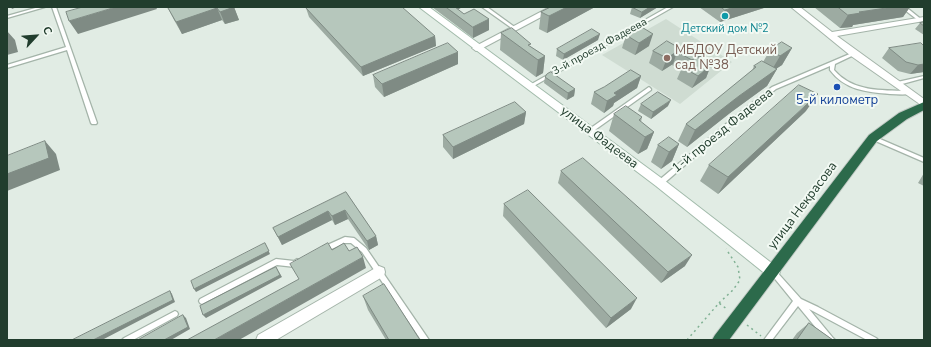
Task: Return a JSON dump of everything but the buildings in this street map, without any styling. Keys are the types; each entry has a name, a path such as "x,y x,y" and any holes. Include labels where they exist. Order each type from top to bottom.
{"highway":[{"name":"улица Некрасова","path":"720,340 873,138 903,116 924,105"}],"main road":[{"name":"улица Фадеева","path":"423,7 476,48 530,86 660,183 773,272"}],"street":[{"path":"476,48 556,7"},
{"path":"795,7 854,54 924,105"},
{"path":"829,35 922,19"},
{"path":"263,340 379,272"}],"lane":[{"path":"7,18 43,7"},
{"path":"54,7 94,123"},
{"path":"484,7 514,28"},
{"name":"3-й проезд Фадеева","path":"530,86 671,7"},
{"path":"903,7 922,19"},
{"path":"7,67 68,48"},
{"name":"1-й проезд Фадеева","path":"660,183 774,88 854,54"},
{"path":"833,63 832,70 834,74 847,84 907,93"},
{"path":"895,85 924,77"},
{"path":"590,131 648,89"},
{"path":"873,138 924,160"},
{"path":"317,252 338,243 352,240 364,250 425,340"},
{"path":"202,301 276,262 294,264 306,258"},
{"path":"773,272 831,340"},
{"path":"768,340 797,301"},
{"path":"797,301 816,309 874,340"},
{"path":"126,340 175,314"}],"path":[{"path":"720,303 733,290 740,280 738,267 720,242 727,235"}],"shaded area":[{"name":"МБДОУ Детский сад №38","path":"666,19 732,62 680,104 602,55"}],"place":[{"name":"Детский дом №2","path":"725,16"},
{"name":"МБДОУ Детский сад №38","path":"667,58"},
{"name":"5-й километр","path":"837,87"}]}
